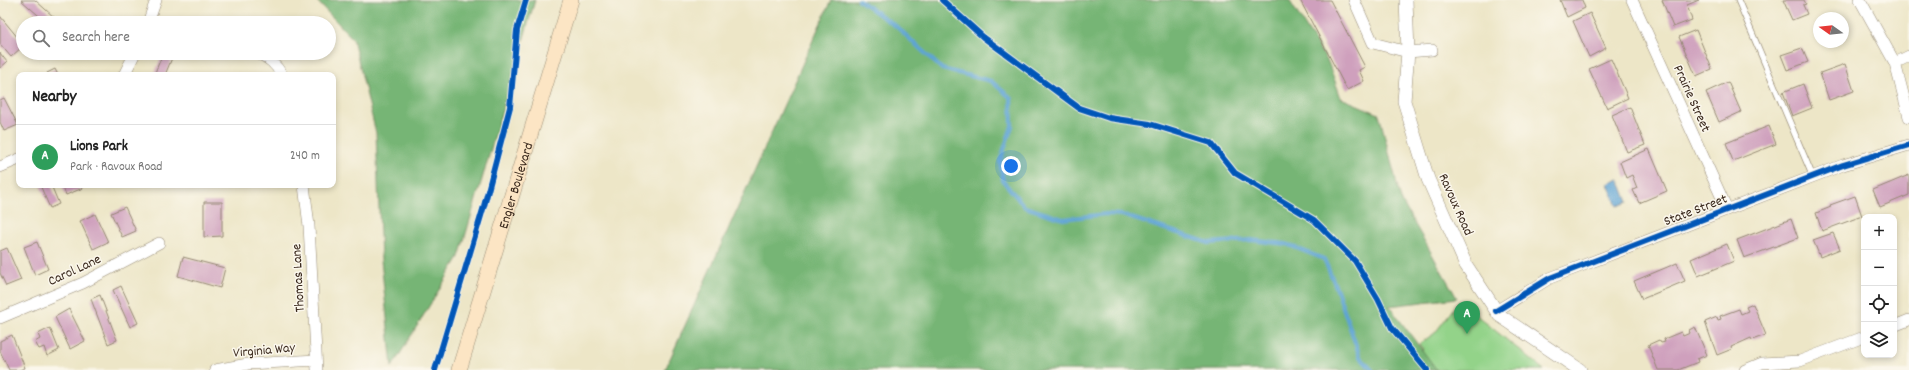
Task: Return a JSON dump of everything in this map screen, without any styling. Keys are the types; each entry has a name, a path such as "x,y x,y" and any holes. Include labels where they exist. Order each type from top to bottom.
{"main road":[{"name":"Engler Boulevard","path":"459,370 571,0"}],"street":[{"path":"150,16 156,0"},
{"path":"1354,0 1373,43 1408,52 1432,50"},
{"name":"Ravoux Road","path":"1406,0 1408,52 1404,101 1428,179 1466,265 1499,315 1580,370"},
{"name":"Prairie Street","path":"1632,0 1727,209"},
{"path":"1860,0 1895,63 1909,117"},
{"path":"1895,63 1909,56"},
{"path":"126,72 132,60"},
{"path":"269,60 277,66 280,72"},
{"name":"State Street","path":"1496,311 1550,278 1842,165 1909,146"},
{"path":"0,166 16,160"},
{"name":"Thomas Lane","path":"304,188 309,226 316,365"},
{"name":"Carol Lane","path":"0,318 83,283 159,243"},
{"path":"1897,325 1909,320"},
{"path":"1745,370 1762,363 1800,361 1861,338"},
{"name":"Virginia Way","path":"215,370 248,364 316,365"}],"lane":[{"path":"1738,0 1813,176"}],"green space":[{"path":"316,0 535,0 459,257 392,367 381,260 376,133 353,39 336,21 336,16 331,16"},
{"path":"831,0 1289,0 1328,62 1341,98 1379,114 1401,200 1457,298 1389,306 1437,370 665,370"},
{"path":"1459,301 1544,370 1408,370 1423,349 1419,344 1435,333"}],"water":[{"path":"1619,179 1628,202 1617,206 1608,184"}],"building":[{"path":"21,0 35,0 53,16 39,16"},
{"path":"1300,0 1330,0 1365,67 1359,70 1364,81 1347,90"},
{"path":"1560,0 1582,0 1585,8 1567,17"},
{"path":"1662,0 1699,0 1687,5 1692,20 1673,27"},
{"path":"1783,0 1804,0 1806,4 1803,5 1807,14 1792,20"},
{"path":"1590,13 1606,48 1589,57 1573,21"},
{"path":"0,16 16,35 16,52 11,57 0,44"},
{"path":"1696,30 1712,69 1696,76 1679,37"},
{"path":"1802,48 1808,62 1787,70 1781,55"},
{"path":"0,53 7,62 0,68"},
{"path":"1611,59 1628,98 1607,108 1589,69"},
{"path":"160,60 171,60 166,72 155,72"},
{"path":"1845,64 1854,91 1829,100 1820,73"},
{"path":"55,69 56,72 49,72"},
{"path":"1728,82 1741,112 1719,122 1706,92"},
{"path":"1803,84 1812,108 1792,116 1783,92"},
{"path":"4,98 16,121 16,126 4,131 0,122 0,100"},
{"path":"1630,107 1645,145 1627,152 1612,115"},
{"path":"1769,126 1776,144 1733,161 1726,143"},
{"path":"1649,149 1667,191 1639,203 1633,190 1637,188 1632,175 1626,178 1620,162"},
{"path":"1909,175 1909,195 1880,207 1873,190"},
{"path":"41,188 52,188 59,204 50,208"},
{"path":"63,188 83,188 66,195"},
{"path":"1855,196 1861,216 1822,231 1816,213 1831,207 1830,205"},
{"path":"204,202 222,202 222,236 204,237"},
{"path":"125,207 136,231 122,237 111,213"},
{"path":"95,214 108,242 93,249 80,221"},
{"path":"1791,219 1798,238 1744,258 1737,240"},
{"path":"1833,233 1840,249 1820,257 1813,240"},
{"path":"37,242 48,269 35,275 24,247"},
{"path":"1727,244 1734,261 1698,276 1691,259"},
{"path":"7,248 21,280 6,286 0,273 0,251"},
{"path":"183,257 225,268 220,288 178,276"},
{"path":"1677,263 1685,281 1642,299 1634,281"},
{"path":"121,286 138,323 130,327 113,290"},
{"path":"100,295 117,340 108,344 91,299"},
{"path":"1753,304 1766,335 1752,340 1751,338 1731,347 1732,349 1717,355 1705,322 1717,317 1718,320 1721,319 1720,316 1739,309 1741,314 1748,311 1746,307"},
{"path":"69,309 85,341 70,349 55,317"},
{"path":"1695,327 1707,355 1697,359 1698,362 1678,370 1658,370 1648,345 1659,340 1661,343 1665,342 1664,339 1681,332 1683,336 1690,333 1689,330"},
{"path":"50,328 59,350 47,356 44,347 39,349 35,342 40,339 38,334"},
{"path":"12,335 25,368 19,370 9,370 0,351 0,341"}],"waterway":[{"path":"859,0 897,27 942,69 991,81 1011,98 1012,126 1000,161 1003,181 1025,207 1063,219 1106,214 1122,215 1209,243 1251,240 1286,244 1324,259 1336,287 1360,357 1372,370"}],"cycle path":[{"path":"435,370 484,206 510,107 517,30 526,0"},
{"path":"942,0 983,37 1079,108 1109,118 1150,124 1211,143 1235,173 1314,220 1355,261 1378,299 1392,328 1427,370"},
{"path":"1496,311 1550,278 1843,165 1909,145"}],"place":[{"name":"Lions Park","path":"1467,334"}]}
